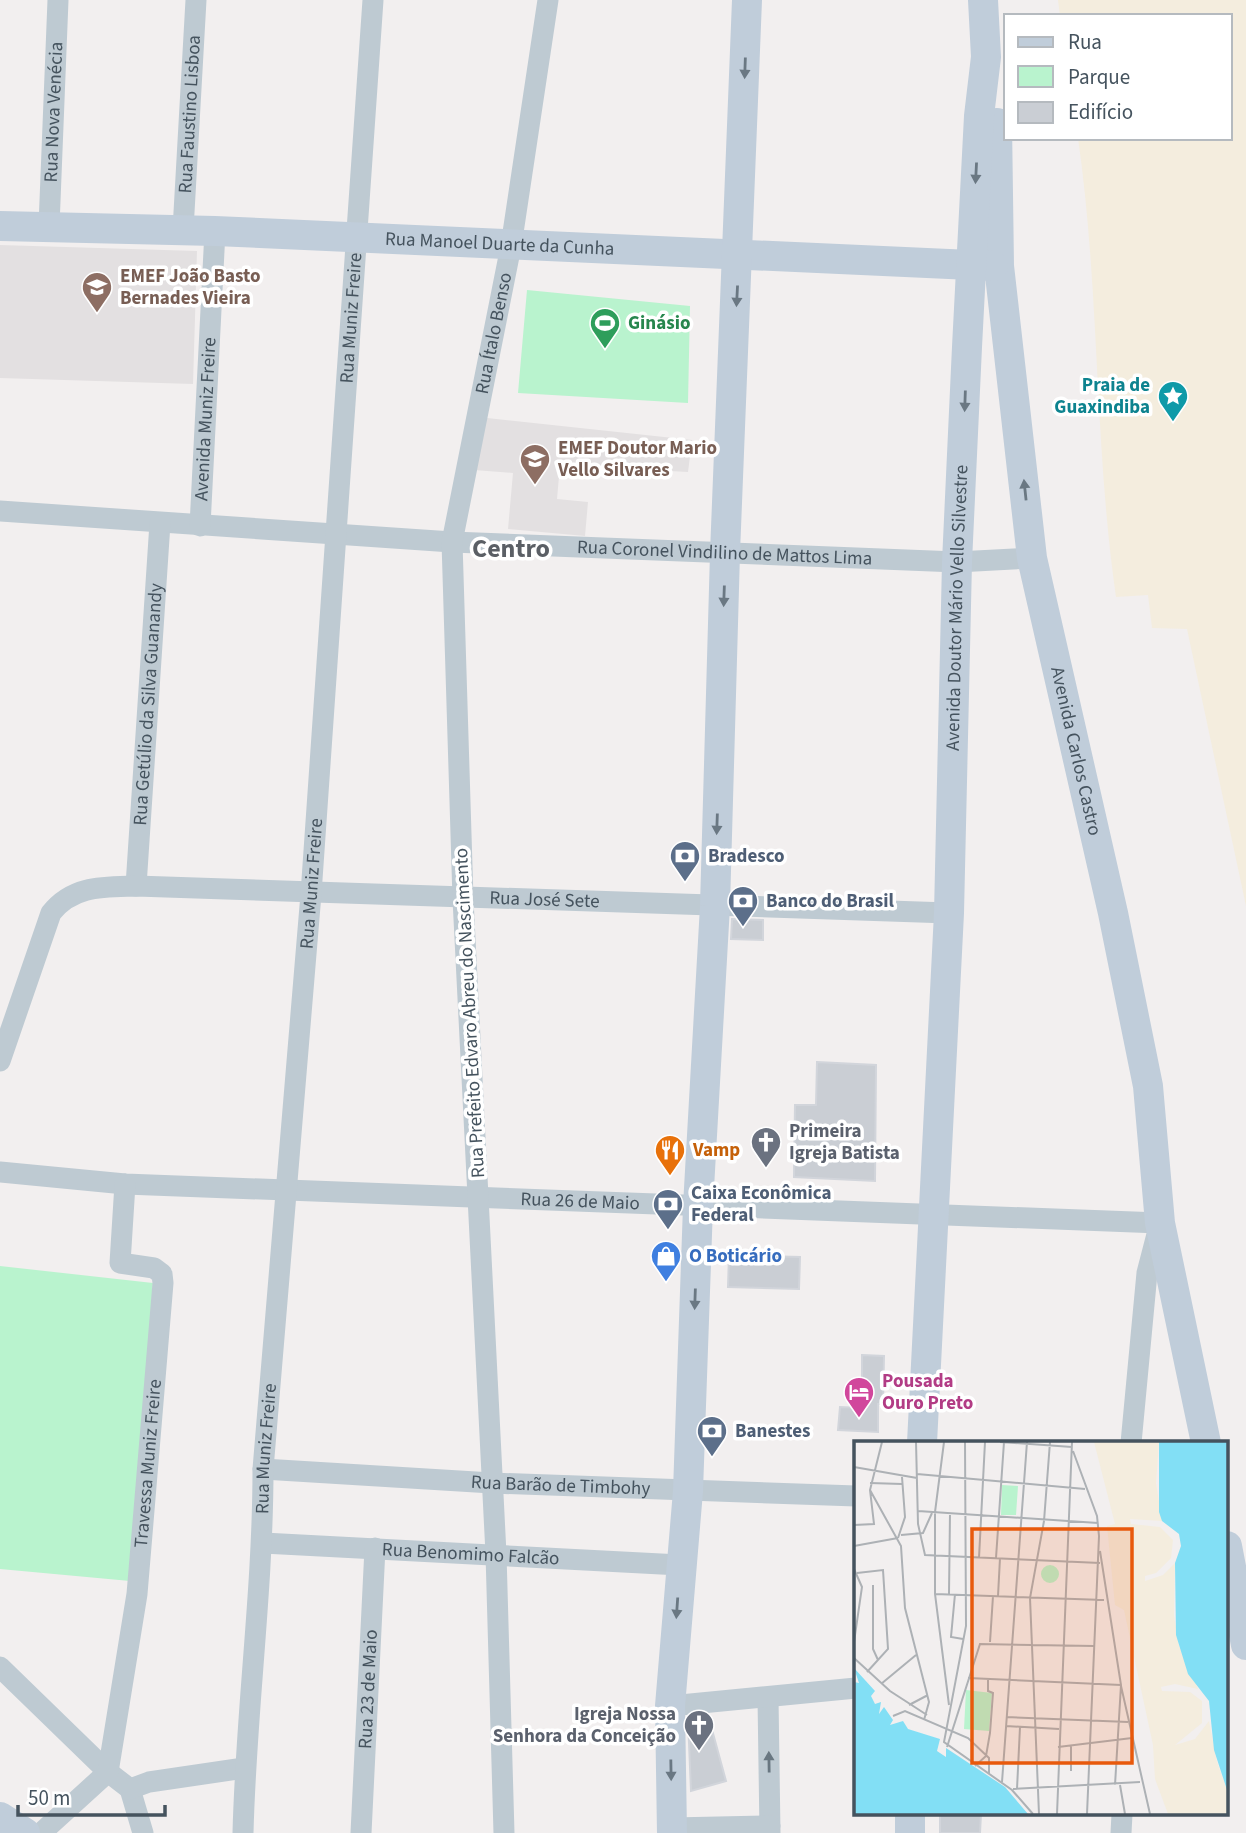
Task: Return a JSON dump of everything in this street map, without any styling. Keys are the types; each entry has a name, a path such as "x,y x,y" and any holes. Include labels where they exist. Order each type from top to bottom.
{"street":[{"name":"Rua Nova Venécia","path":"50,226 58,0"},
{"name":"Rua Faustino Lisboa","path":"183,230 196,0"},
{"name":"Rua Muniz Freire","path":"243,1833 244,1768 263,1543 263,1469 311,894 373,0"},
{"name":"Rua Ítalo Benso","path":"452,542 511,246 548,0"},
{"path":"747,0 739,255 725,553 715,906 698,1206 688,1491 670,1706 672,1831 770,1830 768,1698"},
{"name":"Avenida Doutor Mário Vello Silvestre","path":"922,1441 948,913 957,562 985,266 979,116 986,57 983,0"},
{"name":"Rua Manoel Duarte da Cunha","path":"0,226 215,231 985,266"},
{"name":"Avenida Muniz Freire","path":"200,526 215,231"},
{"name":"Avenida Carlos Castro","path":"985,266 1032,558 1113,913 1147,1086 1160,1223 1147,1273 1131,1441"},
{"name":"Rua Coronel Vindilino de Mattos Lima","path":"0,511 452,542 957,562 1032,558"},
{"name":"Rua Getúlio da Silva Guanandy","path":"136,886 160,523"},
{"name":"Rua Prefeito Edvaro Abreu do Nascimento","path":"452,542 463,899 496,1554 504,1833"},
{"name":"Rua José Sete","path":"0,1061 51,913 61,900 71,894 97,888 136,886 311,894 948,913"},
{"name":"Rua 26 de Maio","path":"0,1172 125,1184 1160,1223"},
{"name":"Travessa Muniz Freire","path":"108,1772 137,1594 163,1283 162,1274 154,1268 120,1263 125,1184"},
{"path":"1160,1223 1206,1441"},
{"name":"Rua Barão de Timbohy","path":"263,1469 492,1483 854,1496"},
{"name":"Rua Benomimo Falcão","path":"263,1543 680,1565"},
{"name":"Rua 23 de Maio","path":"361,1833 375,1548"},
{"path":"1228,1554 1239,1639"},
{"path":"0,1667 108,1772 130,1789 143,1833"},
{"path":"670,1706 854,1688"},
{"path":"130,1789 149,1782 244,1768"},
{"path":"41,1833 108,1772"},
{"path":"910,1815 910,1833"},
{"path":"1121,1833 1122,1815"},
{"path":"0,1817 25,1833"}],"shaded area":[{"name":"EMEF João Basto Bernades Vieira","path":"0,245 197,251 193,384 0,378"},
{"name":"EMEF Doutor Mario Vello Silvares","path":"478,417 692,440 688,472 560,465 557,499 588,502 585,536 508,529 513,473 474,470"}],"green space":[{"name":"Ginásio","path":"527,290 690,306 688,403 518,393"},
{"path":"0,1266 153,1283 130,1581 0,1569"}],"sand":[{"name":"Praia de Guaxindiba","path":"1058,0 1246,0 1246,906 1187,629 1152,628 1148,595 1116,597 1104,483 1090,252 1078,140 1232,140 1232,14 1060,14"}],"building":[{"path":"732,919 763,920 763,940 731,939"},
{"path":"817,1062 876,1065 875,1181 794,1177 795,1105 816,1105"},
{"path":"729,1255 800,1257 799,1289 728,1287"},
{"path":"862,1355 884,1356 883,1404 878,1404 878,1432 838,1430 840,1407 862,1408"},
{"name":"Igreja Nossa Senhora da Conceição","path":"708,1715 726,1781 691,1791 688,1719"},
{"path":"940,1815 981,1815 980,1833 940,1833"}],"place":[{"name":"EMEF João Basto Bernades Vieira","path":"97,314"},
{"name":"Ginásio","path":"605,350"},
{"name":"Praia de Guaxindiba","path":"1173,423"},
{"name":"EMEF Doutor Mario Vello Silvares","path":"535,486"},
{"name":"Bradesco","path":"685,883"},
{"name":"Banco do Brasil","path":"743,928"},
{"name":"Primeira Igreja Batista","path":"766,1169"},
{"name":"Vamp","path":"670,1177"},
{"name":"Caixa Econômica Federal","path":"668,1231"},
{"name":"O Boticário","path":"666,1283"},
{"name":"Pousada Ouro Preto","path":"859,1419"},
{"name":"Banestes","path":"712,1458"},
{"name":"Igreja Nossa Senhora da Conceição","path":"699,1752"}],"district":[{"name":"Centro","path":"511,548"}]}
